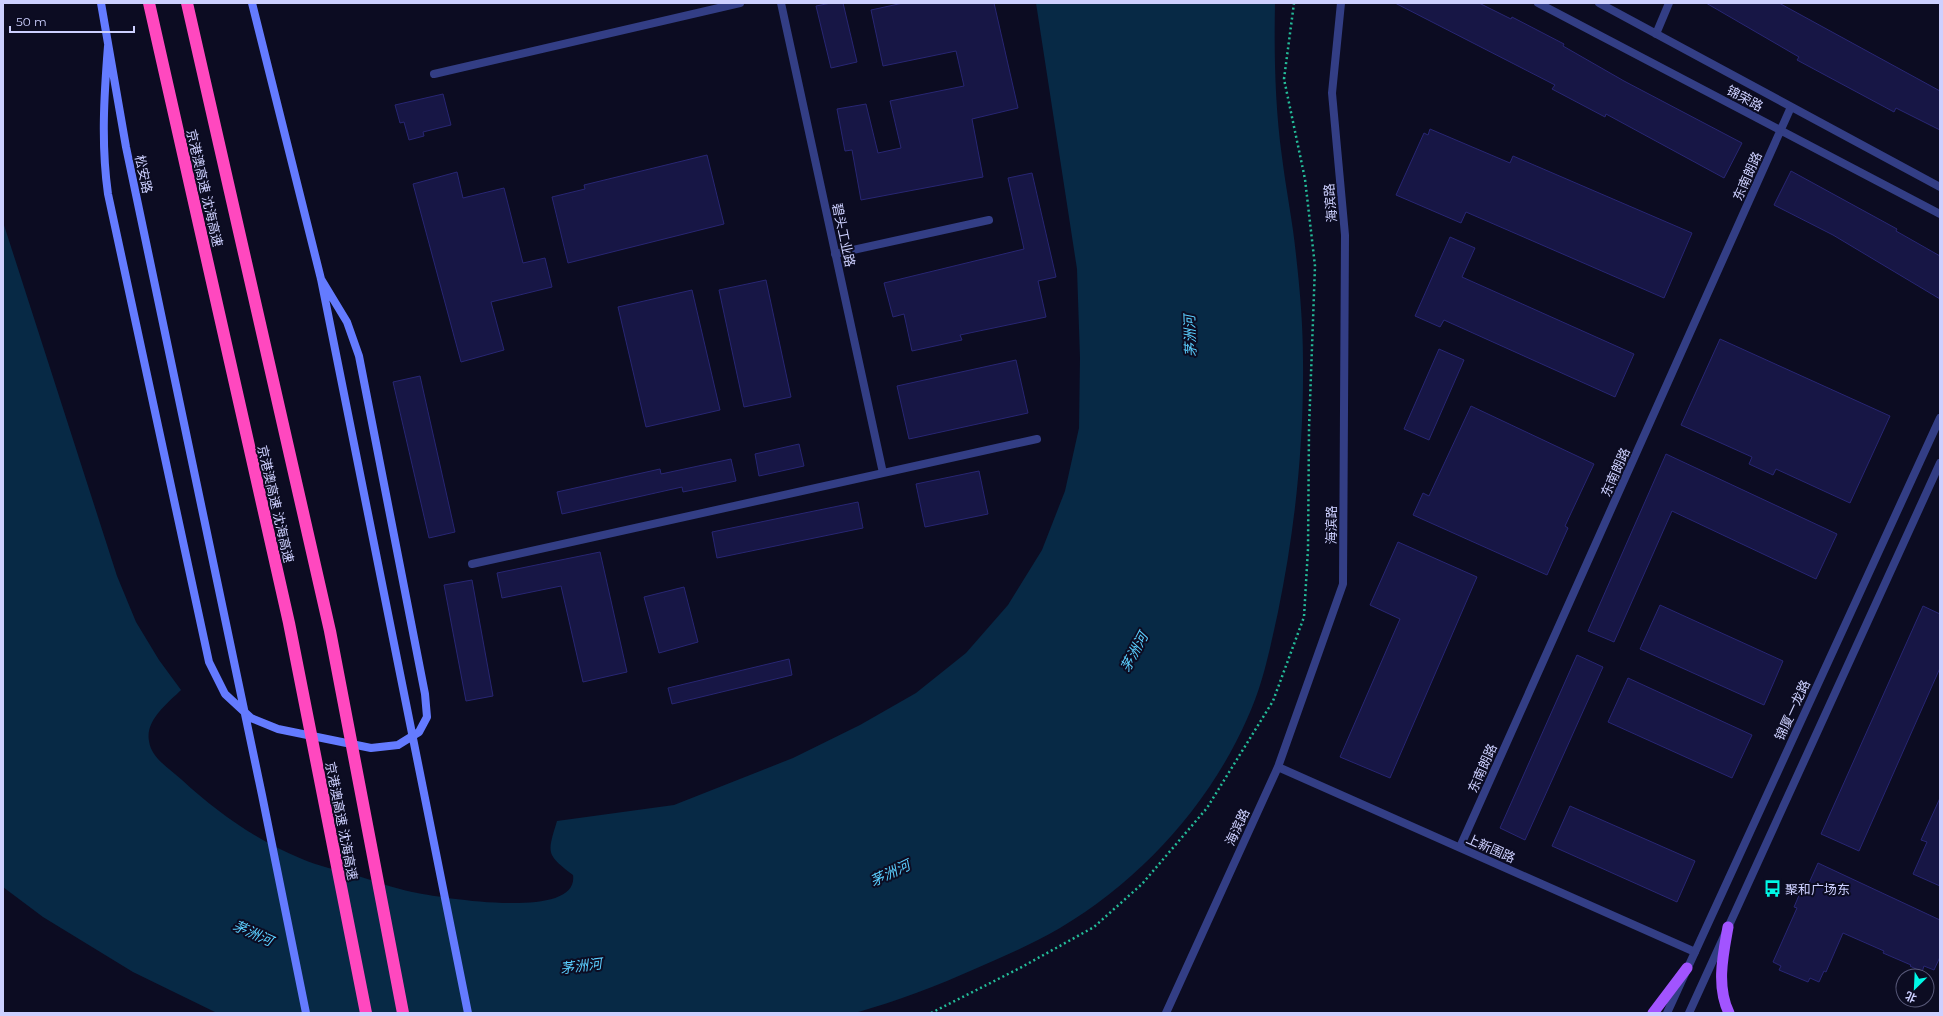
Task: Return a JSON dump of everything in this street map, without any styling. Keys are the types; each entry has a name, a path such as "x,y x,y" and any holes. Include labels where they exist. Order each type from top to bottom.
{"highway":[{"name":"京港澳高速 沈海高速","path":"150,3 289,623 366,1013"},
{"name":"京港澳高速 沈海高速","path":"188,3 330,631 403,1013"}],"main road":[{"name":"松安路","path":"101,3 126,147 306,1013"},
{"path":"252,3 321,279 468,1013"},
{"path":"108,46 103,130 104,161 108,194 209,662 225,694 251,718 278,729 371,748 398,745 419,732 427,717 425,694 359,356 347,322 321,279"},
{"path":"1728,927 1723,953 1721,976 1723,994 1729,1013"},
{"path":"1654,1013 1687,968"}],"street":[{"path":"434,74 740,3"},
{"name":"碧头工业路","path":"781,3 883,473"},
{"name":"海滨路","path":"1166,1013 1278,767 1343,584 1345,235 1332,93 1341,3"},
{"name":"锦荣路","path":"1538,3 1940,214"},
{"name":"锦荣路","path":"1599,3 1940,187"},
{"path":"1656,34 1669,3"},
{"name":"东南朗路","path":"1460,847 1791,107"},
{"path":"835,254 989,220"},
{"name":"锦厦一龙路","path":"1667,1013 1940,418"},
{"path":"472,564 1037,439"},
{"path":"1689,1013 1940,463"},
{"name":"上新围路","path":"1278,767 1695,952"}],"path":[{"path":"931,1013 1020,968 1094,927 1142,884 1208,808 1273,702 1304,617 1315,266 1305,179 1284,79 1294,3"}],"water":[{"name":"茅洲河","path":"1036,3 1275,3 1276,100 1295,243 1303,347 1303,392 1300,455 1294,518 1284,581 1262,680 1253,706 1231,751 1213,781 1170,838 1118,887 1090,909 1040,939 962,975 932,987 855,1013 217,1013 133,972 43,917 3,887 3,222 117,576 136,622 159,660 181,690 164,706 150,726 150,747 157,758 209,804 238,825 285,852 314,864 426,895 504,903 532,902 554,898 569,889 573,875 553,857 551,852 551,840 557,821 674,805 793,758 860,725 916,693 966,653 1008,605 1042,550 1065,491 1079,428 1080,358 1077,269"}],"building":[{"path":"831,3 843,3 857,62 831,68 816,6"},
{"path":"903,3 994,3 1018,108 972,119 983,177 861,200 852,150 845,151 837,109 866,104 878,153 901,148 890,101 964,86 956,51 883,66 871,10"},
{"path":"1395,3 1479,3 1511,19 1512,17 1564,44 1563,46 1624,81 1742,143 1724,178 1606,114 1605,117 1552,89 1555,85"},
{"path":"1706,3 1779,3 1940,91 1940,130 1896,108 1894,112 1797,60 1799,57"},
{"path":"443,94 451,125 423,132 424,136 409,140 404,122 400,123 395,105"},
{"path":"1430,129 1510,163 1513,156 1692,233 1664,298 1466,212 1461,223 1396,195 1424,133 1428,135"},
{"path":"707,155 724,224 568,263 552,197 585,189 584,185"},
{"path":"1791,171 1897,229 1896,231 1940,256 1940,299 1833,235 1774,205"},
{"path":"457,172 463,198 504,188 523,263 545,258 552,287 491,302 504,350 461,362 413,184"},
{"path":"1032,173 1056,277 1038,281 1046,317 960,335 962,340 912,351 904,314 893,317 884,283 1024,249 1008,178"},
{"path":"1450,237 1475,248 1462,277 1634,354 1615,397 1444,320 1440,327 1415,316"},
{"path":"766,280 791,397 744,407 719,290"},
{"path":"692,290 720,410 646,427 618,307"},
{"path":"1720,339 1890,416 1850,503 1776,469 1773,475 1749,464 1752,457 1681,425"},
{"path":"1439,349 1464,360 1429,440 1404,429"},
{"path":"1016,360 1028,413 909,439 897,386"},
{"path":"420,376 455,532 429,538 393,382"},
{"path":"1471,406 1594,464 1565,526 1568,528 1547,575 1413,515 1423,493 1429,496"},
{"path":"799,444 804,466 759,476 755,454"},
{"path":"1666,454 1837,534 1816,579 1672,511 1614,642 1588,631"},
{"path":"731,459 736,481 683,492 682,487 562,514 557,492 660,469 661,474"},
{"path":"979,471 988,514 925,527 916,484"},
{"path":"858,502 863,528 717,558 712,532"},
{"path":"1398,542 1477,577 1390,778 1340,757 1400,619 1370,605"},
{"path":"600,552 627,672 583,682 561,586 502,598 497,573"},
{"path":"472,580 493,696 466,701 444,585"},
{"path":"684,587 698,642 659,653 644,597"},
{"path":"1660,605 1783,661 1764,705 1640,649"},
{"path":"1923,606 1940,614 1940,668 1859,851 1821,834"},
{"path":"1577,655 1603,667 1525,840 1500,828"},
{"path":"789,659 792,675 672,704 668,688"},
{"path":"1628,678 1752,735 1732,778 1608,722"},
{"path":"1940,798 1940,886 1913,874 1927,842 1921,840"},
{"path":"1570,806 1695,861 1677,902 1552,846"},
{"path":"1818,863 1940,920 1940,957 1935,968 1924,966 1923,968 1914,968 1910,966 1911,965 1883,953 1884,951 1843,933 1826,972 1824,971 1819,982 1810,978 1808,982 1779,970 1781,966 1773,962 1797,908 1794,907 1800,893 1804,894"}],"place":[{"name":"聚和广场东","path":"1772,889"}]}
